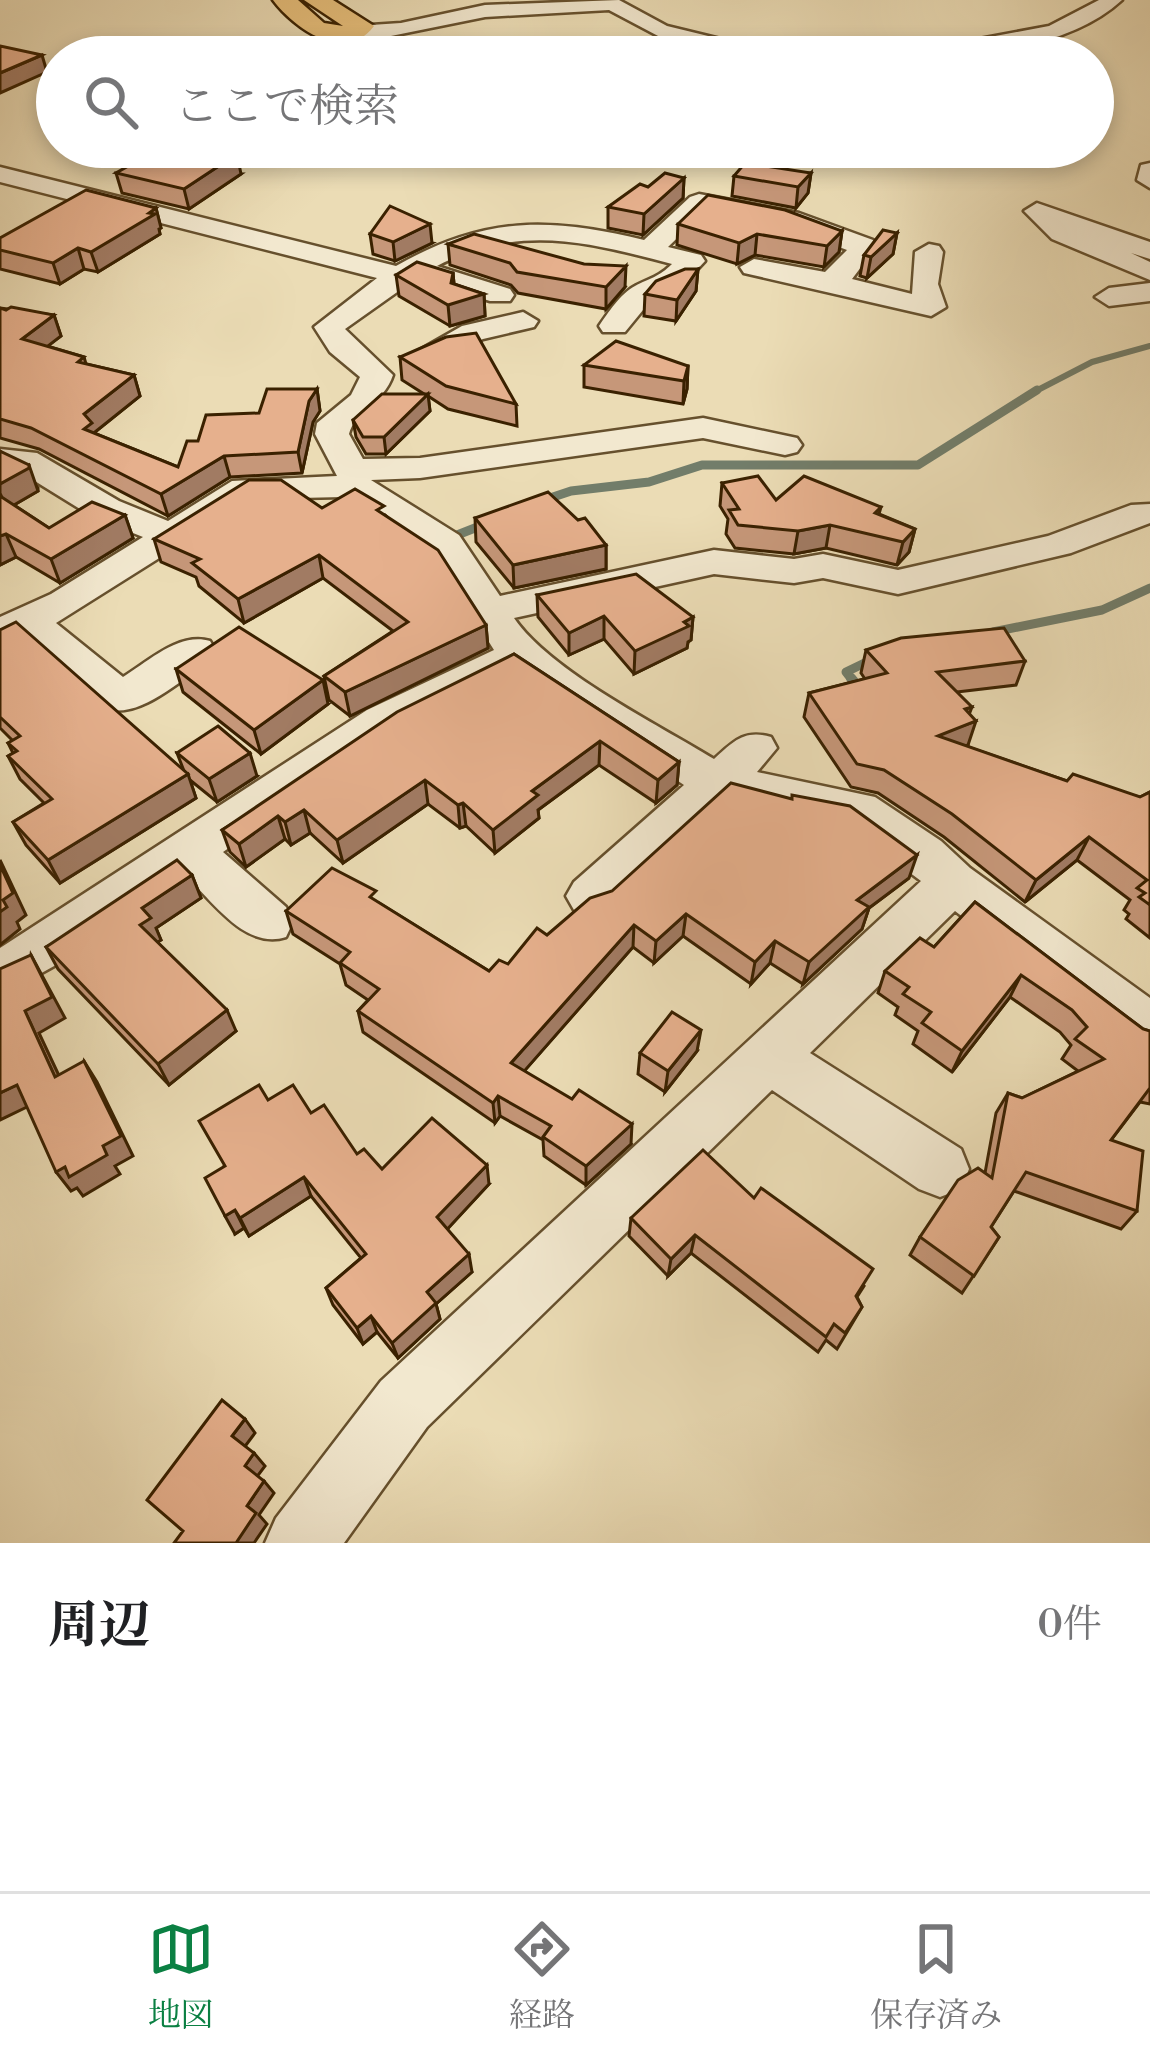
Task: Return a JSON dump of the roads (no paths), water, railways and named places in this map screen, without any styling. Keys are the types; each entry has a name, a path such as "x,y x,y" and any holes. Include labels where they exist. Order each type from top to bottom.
{"main road":[{"path":"285,0 312,30 356,32 362,26 316,0"}],"street":[{"path":"1028,36 1055,31 1113,0"},
{"path":"356,32 400,32 472,13 590,2 618,5 657,29 682,36"},
{"path":"543,8 601,13 612,19 614,32"},
{"path":"1150,170 1150,180"},
{"path":"0,174 500,295"},
{"path":"648,251 698,202 790,219 863,246 855,261 831,282"},
{"path":"513,210 517,218 564,234 691,262 668,284 642,292 614,326"},
{"path":"1150,251 1037,211 1061,233 1150,272"},
{"path":"377,375 341,346 329,327 409,272 485,235 564,234"},
{"path":"754,267 931,308 924,284 929,252"},
{"path":"1109,297 1150,292"},
{"path":"523,321 473,332 377,375 370,393 333,422 330,434 353,480 446,543 521,654 717,782 860,810 924,854 953,882 1140,1011"},
{"path":"589,445 621,420"},
{"path":"196,651 122,698 14,627 245,489 353,480 376,466 420,469 703,428 784,445"},
{"path":"0,459 39,467 106,509 172,536"},
{"path":"493,610 714,562 794,571 823,566 898,583 1058,545 1144,513"},
{"path":"0,974 324,755 468,674 521,654"},
{"path":"591,896 755,748"},
{"path":"188,849 268,922"},
{"path":"301,1543 404,1405 953,882"},
{"path":"771,1058 940,1169"}],"waterway":[{"path":"1033,392 1092,362 1150,346"},
{"path":"1033,392 1037,390"},
{"path":"541,501 571,491 649,482 702,465 918,465 1033,392"},
{"path":"447,539 485,524"},
{"path":"993,632 1102,610 1150,588"},
{"path":"853,681 846,672 875,658"},
{"path":"851,678 860,689"}]}
